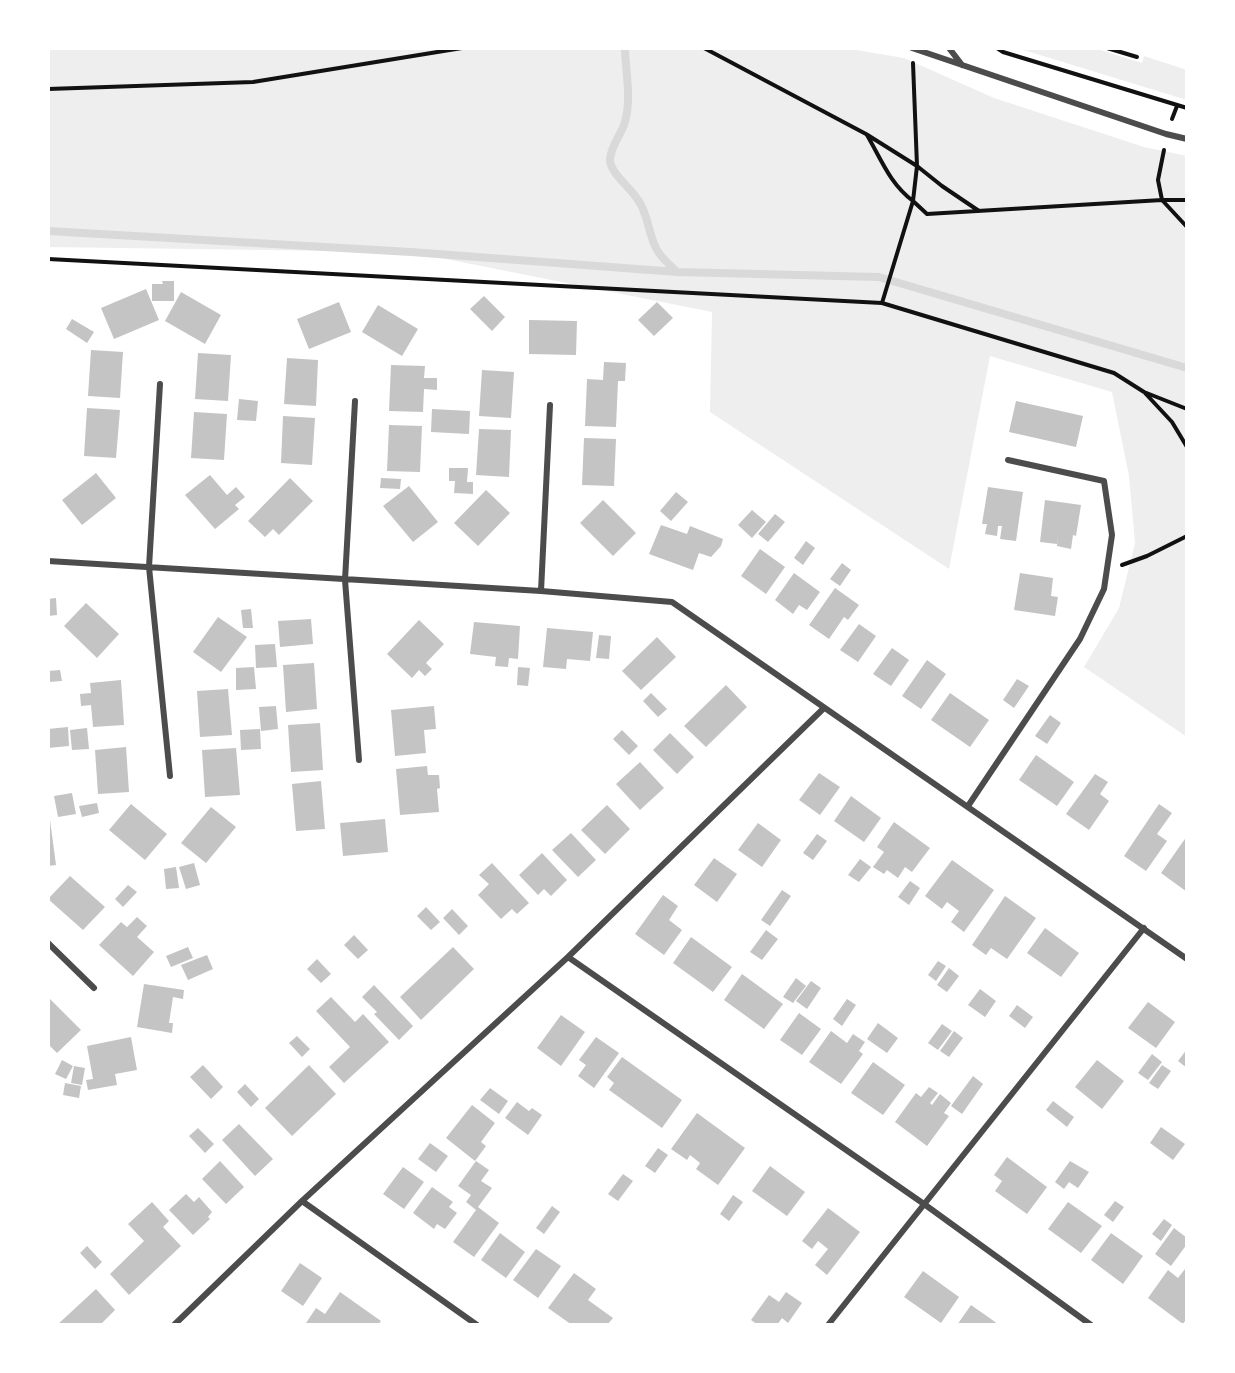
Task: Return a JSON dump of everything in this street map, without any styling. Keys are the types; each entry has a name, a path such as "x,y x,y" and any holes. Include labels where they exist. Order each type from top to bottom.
{"street":[{"path":"949,48 963,65"},
{"path":"914,49 1166,134 1187,139"},
{"path":"160,384 148,567 170,776"},
{"path":"355,400 345,580 359,760"},
{"path":"541,591 550,405"},
{"path":"968,806 1080,639 1104,589 1112,535 1104,481 1008,460"},
{"path":"48,561 541,591 672,602 1187,959"},
{"path":"174,1325 302,1201 567,957 824,708"},
{"path":"828,1325 1144,928"},
{"path":"48,943 94,988"},
{"path":"567,957 924,1204 1091,1325"},
{"path":"302,1201 477,1325"}],"path":[{"path":"48,89 253,82 462,48"},
{"path":"704,48 866,134 917,166 980,212"},
{"path":"997,48 1003,52 1187,108"},
{"path":"1107,48 1137,57"},
{"path":"882,303 913,201 917,166 914,49"},
{"path":"1177,106 1166,134 1158,180 1162,200 1187,227"},
{"path":"866,134 900,191 927,214 1187,200"},
{"path":"48,259 882,303 1114,373 1144,392 1187,409"},
{"path":"1144,392 1172,423 1187,447"},
{"path":"1107,568 1147,556 1187,536"}],"shaded area":[{"path":"48,48 844,48 904,58 994,98 1144,147 1187,156 1187,737 1084,667 1119,608 1135,543 1129,476 1112,392 990,356 949,569 710,412 712,312 411,252 48,247"},
{"path":"1017,48 1094,48 1142,63 1144,56 1187,70 1187,100"}],"building":[{"path":"162,281 174,281 174,301 152,301 152,284 163,284"},
{"path":"146,289 159,320 114,339 101,308"},
{"path":"181,292 221,315 205,344 165,321"},
{"path":"484,296 505,317 492,331 470,309"},
{"path":"339,302 351,332 309,349 297,319"},
{"path":"657,302 673,318 654,336 638,320"},
{"path":"378,305 418,329 402,356 362,332"},
{"path":"72,319 94,332 87,343 66,329"},
{"path":"529,320 577,321 576,355 529,354"},
{"path":"91,350 123,352 120,398 88,396"},
{"path":"198,353 231,355 228,401 195,399"},
{"path":"287,358 318,360 316,406 284,404"},
{"path":"604,362 626,363 625,381 618,381 616,427 585,426 587,379 603,380"},
{"path":"391,365 425,366 424,378 437,378 437,390 424,389 423,412 389,411"},
{"path":"482,370 514,372 511,418 479,416"},
{"path":"239,399 258,401 256,421 237,420"},
{"path":"1016,401 1083,416 1076,447 1009,432"},
{"path":"87,408 120,410 116,458 84,456"},
{"path":"432,409 470,411 469,434 431,432"},
{"path":"194,412 227,414 224,460 191,458"},
{"path":"283,416 315,418 312,465 281,463"},
{"path":"389,425 422,426 420,472 387,471"},
{"path":"479,429 511,430 509,477 476,475"},
{"path":"584,438 616,439 614,486 582,485"},
{"path":"449,468 468,468 467,482 473,482 473,494 454,493 455,481 449,481"},
{"path":"96,473 116,498 82,525 62,500"},
{"path":"210,475 227,495 236,487 245,497 235,505 239,509 215,529 185,495"},
{"path":"290,478 313,501 279,535 273,529 265,537 248,521"},
{"path":"381,478 401,479 400,489 380,488"},
{"path":"409,486 438,522 413,542 383,506"},
{"path":"988,487 1023,492 1016,541 1000,539 1002,526 998,526 997,536 985,534 987,524 982,524"},
{"path":"486,490 510,513 478,546 454,523"},
{"path":"676,492 688,502 671,521 660,511"},
{"path":"603,500 636,533 613,556 580,523"},
{"path":"1045,500 1081,505 1076,536 1073,535 1071,549 1057,546 1058,533 1057,544 1040,542"},
{"path":"752,510 766,522 752,538 738,525"},
{"path":"775,514 785,522 768,542 758,534"},
{"path":"661,525 687,534 690,526 723,539 721,546 711,557 699,553 693,570 649,554"},
{"path":"806,541 815,548 803,565 794,558"},
{"path":"760,549 785,567 766,594 741,576"},
{"path":"842,563 851,570 840,586 830,579"},
{"path":"794,573 820,592 807,610 799,605 793,614 775,600"},
{"path":"1020,573 1053,578 1051,596 1058,597 1055,616 1014,610"},
{"path":"835,588 859,605 848,620 844,617 829,639 809,625"},
{"path":"56,598 57,615 48,616 48,599"},
{"path":"86,603 119,634 97,658 64,626"},
{"path":"251,609 253,628 243,628 241,610"},
{"path":"218,617 247,637 221,672 193,652"},
{"path":"311,619 313,644 280,647 278,621"},
{"path":"419,620 444,644 426,663 432,669 425,676 419,670 412,678 387,654"},
{"path":"474,622 520,626 518,659 509,658 508,667 495,666 496,657 470,654"},
{"path":"859,624 876,636 858,662 840,650"},
{"path":"547,628 593,632 590,661 567,659 566,669 543,667"},
{"path":"599,635 611,636 609,659 596,658"},
{"path":"657,637 676,657 641,690 622,671"},
{"path":"275,644 277,667 256,668 255,645"},
{"path":"892,648 909,660 891,686 873,674"},
{"path":"927,660 946,674 921,709 902,696"},
{"path":"314,663 317,709 286,712 283,665"},
{"path":"254,667 256,689 236,690 236,668"},
{"path":"518,667 530,668 528,686 517,685"},
{"path":"60,670 62,681 48,682 48,671"},
{"path":"1017,679 1029,686 1014,708 1003,700"},
{"path":"121,680 124,725 93,727 91,705 81,706 80,694 91,693 90,683"},
{"path":"726,685 747,707 706,747 684,726"},
{"path":"228,689 232,735 200,737 197,691"},
{"path":"651,693 667,709 658,717 643,701"},
{"path":"950,693 989,720 970,747 931,720"},
{"path":"276,706 278,729 261,731 259,707"},
{"path":"434,706 436,729 424,730 426,753 395,756 391,710"},
{"path":"1050,715 1061,723 1047,744 1035,736"},
{"path":"320,723 323,770 291,772 288,725"},
{"path":"68,727 69,746 48,748 48,729"},
{"path":"87,728 89,749 72,750 70,730"},
{"path":"260,729 261,749 241,750 240,730"},
{"path":"622,730 638,746 629,755 613,739"},
{"path":"670,733 694,757 677,774 653,750"},
{"path":"126,747 129,792 98,794 95,750"},
{"path":"236,748 240,795 205,797 202,750"},
{"path":"1036,755 1074,782 1057,806 1019,780"},
{"path":"640,762 664,788 640,810 616,784"},
{"path":"427,766 428,775 439,775 440,788 437,789 439,812 400,815 396,769"},
{"path":"819,773 840,787 820,815 799,800"},
{"path":"1095,774 1108,782 1100,794 1109,801 1089,830 1066,814"},
{"path":"321,781 325,829 296,831 292,784"},
{"path":"72,793 76,814 58,817 54,796"},
{"path":"851,796 881,818 864,842 834,821"},
{"path":"97,803 99,813 82,817 79,806"},
{"path":"131,804 167,834 145,860 109,830"},
{"path":"1159,804 1172,813 1157,834 1167,841 1146,871 1124,856"},
{"path":"607,805 630,829 605,854 581,830"},
{"path":"211,807 236,827 206,863 181,843"},
{"path":"385,819 388,852 343,856 340,823"},
{"path":"48,820 50,820 56,865 48,866"},
{"path":"894,822 930,848 912,872 905,867 898,878 887,870 884,874 873,867 884,852 877,847"},
{"path":"758,823 781,840 762,867 738,850"},
{"path":"571,833 596,860 578,877 552,850"},
{"path":"817,834 827,841 813,860 803,853"},
{"path":"1187,836 1187,892 1161,873"},
{"path":"542,853 567,880 551,896 544,889 538,895 519,875"},
{"path":"714,858 737,874 717,902 694,885"},
{"path":"860,859 871,867 859,882 848,875"},
{"path":"952,860 994,890 964,932 951,922 959,911 947,902 942,909 925,896"},
{"path":"194,863 200,885 186,889 179,867"},
{"path":"492,863 529,903 517,914 512,909 501,919 478,895 489,884 479,875"},
{"path":"176,867 179,888 166,889 164,869"},
{"path":"70,876 105,907 83,930 48,899"},
{"path":"910,881 920,888 909,905 898,897"},
{"path":"128,885 137,892 123,907 115,899"},
{"path":"782,890 791,896 770,926 761,920"},
{"path":"663,895 678,906 669,920 682,930 664,955 635,934"},
{"path":"1005,896 1036,918 1007,959 991,948 986,955 972,945"},
{"path":"426,907 440,922 431,930 417,916"},
{"path":"452,909 468,926 459,935 443,918"},
{"path":"137,917 147,926 137,937 154,952 133,976 99,945 121,922 127,927"},
{"path":"1045,928 1079,953 1061,977 1027,953"},
{"path":"766,930 778,939 762,960 750,952"},
{"path":"354,935 368,950 358,959 344,945"},
{"path":"691,937 732,967 713,992 673,963"},
{"path":"188,947 193,958 171,967 166,956"},
{"path":"453,947 474,969 421,1020 400,997"},
{"path":"207,955 213,969 188,980 181,965"},
{"path":"317,959 331,974 321,983 307,969"},
{"path":"938,961 946,966 936,981 928,975"},
{"path":"949,968 959,976 947,992 937,985"},
{"path":"742,974 783,1004 764,1029 724,1000"},
{"path":"796,978 806,986 793,1003 783,997"},
{"path":"811,981 821,988 807,1009 796,1001"},
{"path":"144,984 184,990 183,999 173,997 169,1023 173,1023 172,1033 137,1027"},
{"path":"374,985 413,1026 399,1040 374,1014 377,1012 362,997"},
{"path":"980,989 996,1001 985,1017 968,1005"},
{"path":"48,997 81,1030 57,1053 48,1044"},
{"path":"331,997 355,1022 363,1014 389,1042 344,1083 329,1067 350,1047 316,1011"},
{"path":"847,999 856,1005 842,1026 833,1019"},
{"path":"1148,1002 1175,1022 1156,1048 1128,1028"},
{"path":"1017,1005 1033,1017 1025,1028 1009,1016"},
{"path":"799,1013 821,1029 802,1055 780,1040"},
{"path":"561,1015 585,1032 561,1066 537,1048"},
{"path":"878,1023 898,1038 887,1053 867,1039"},
{"path":"942,1024 952,1031 938,1050 928,1043"},
{"path":"831,1031 847,1043 853,1034 865,1042 859,1051 863,1054 841,1084 809,1062"},
{"path":"954,1031 963,1038 949,1057 940,1051"},
{"path":"297,1036 310,1049 302,1057 289,1043"},
{"path":"131,1037 137,1070 115,1074 117,1085 88,1090 86,1080 93,1079 87,1046"},
{"path":"596,1037 619,1053 594,1088 578,1076 586,1065 579,1060"},
{"path":"1187,1049 1187,1068 1178,1061"},
{"path":"1152,1054 1162,1062 1148,1080 1138,1073"},
{"path":"622,1057 682,1100 662,1128 609,1090 614,1083 607,1077"},
{"path":"62,1060 73,1066 66,1079 55,1074"},
{"path":"1097,1060 1124,1081 1102,1109 1075,1087"},
{"path":"873,1062 905,1085 883,1115 851,1093"},
{"path":"203,1065 223,1087 211,1099 190,1077"},
{"path":"309,1065 336,1094 292,1136 265,1108"},
{"path":"1162,1065 1171,1071 1158,1089 1149,1083"},
{"path":"74,1066 85,1068 82,1085 71,1083"},
{"path":"973,1076 983,1084 962,1114 951,1106"},
{"path":"65,1083 81,1086 79,1098 63,1095"},
{"path":"245,1084 259,1099 251,1107 237,1092"},
{"path":"929,1087 938,1093 930,1103 932,1105 940,1094 951,1103 944,1113 949,1116 927,1146 895,1122 916,1093 921,1097"},
{"path":"490,1088 508,1101 499,1114 480,1100"},
{"path":"1053,1101 1074,1117 1067,1127 1046,1110"},
{"path":"517,1102 529,1111 532,1108 542,1115 528,1135 505,1118"},
{"path":"472,1105 495,1123 481,1142 486,1146 475,1161 446,1138"},
{"path":"697,1113 745,1148 718,1185 696,1169 700,1163 690,1155 687,1160 671,1149"},
{"path":"239,1124 273,1159 255,1176 222,1140"},
{"path":"1161,1127 1185,1144 1173,1160 1150,1143"},
{"path":"198,1128 214,1144 205,1153 189,1136"},
{"path":"430,1143 448,1156 436,1172 418,1159"},
{"path":"658,1148 668,1155 655,1173 645,1166"},
{"path":"1007,1157 1047,1187 1027,1214 995,1191 1002,1181 994,1175"},
{"path":"220,1161 244,1187 226,1204 202,1179"},
{"path":"476,1161 489,1170 481,1181 492,1188 478,1207 499,1223 474,1257 453,1242 476,1210 466,1202 471,1195 458,1186"},
{"path":"1070,1161 1089,1172 1078,1188 1069,1182 1064,1189 1055,1182"},
{"path":"770,1166 805,1192 787,1216 752,1191"},
{"path":"403,1167 424,1182 404,1209 383,1194"},
{"path":"623,1174 633,1181 618,1201 608,1194"},
{"path":"432,1187 453,1202 449,1207 457,1213 445,1229 437,1224 434,1229 413,1213"},
{"path":"186,1194 194,1202 199,1197 212,1212 208,1217 210,1219 193,1235 169,1210"},
{"path":"733,1195 743,1202 729,1221 720,1214"},
{"path":"1115,1201 1124,1207 1113,1222 1104,1215"},
{"path":"152,1202 169,1221 163,1227 181,1246 129,1295 110,1274 144,1241 128,1224"},
{"path":"1068,1202 1102,1226 1081,1253 1048,1229"},
{"path":"552,1206 560,1212 544,1234 536,1228"},
{"path":"828,1208 860,1232 827,1275 815,1265 828,1249 818,1241 812,1249 802,1241"},
{"path":"1164,1219 1172,1225 1161,1241 1152,1234"},
{"path":"1174,1228 1187,1238 1187,1244 1171,1266 1155,1254"},
{"path":"500,1233 525,1252 506,1278 481,1260"},
{"path":"1111,1233 1143,1256 1123,1284 1091,1260"},
{"path":"87,1246 102,1262 95,1269 80,1253"},
{"path":"536,1249 561,1266 538,1298 513,1280"},
{"path":"300,1263 322,1278 303,1306 281,1291"},
{"path":"1185,1269 1187,1271 1187,1318 1183,1324 1148,1298 1168,1270 1178,1278"},
{"path":"923,1271 959,1297 941,1323 904,1297"},
{"path":"574,1273 596,1289 588,1300 613,1318 607,1325 572,1325 548,1308"},
{"path":"96,1289 115,1310 100,1325 57,1325"},
{"path":"340,1292 381,1321 378,1325 310,1325 306,1323 316,1308 325,1314"},
{"path":"786,1292 802,1303 788,1323 782,1318 777,1325 758,1325 751,1320 769,1295 779,1302"},
{"path":"971,1305 991,1319 999,1325 957,1325"}],"waterway":[{"path":"625,50 628,107 624,125 612,150 611,164 641,205 658,251 677,272"},
{"path":"48,231 411,252 677,272 879,277 1187,368"}]}
